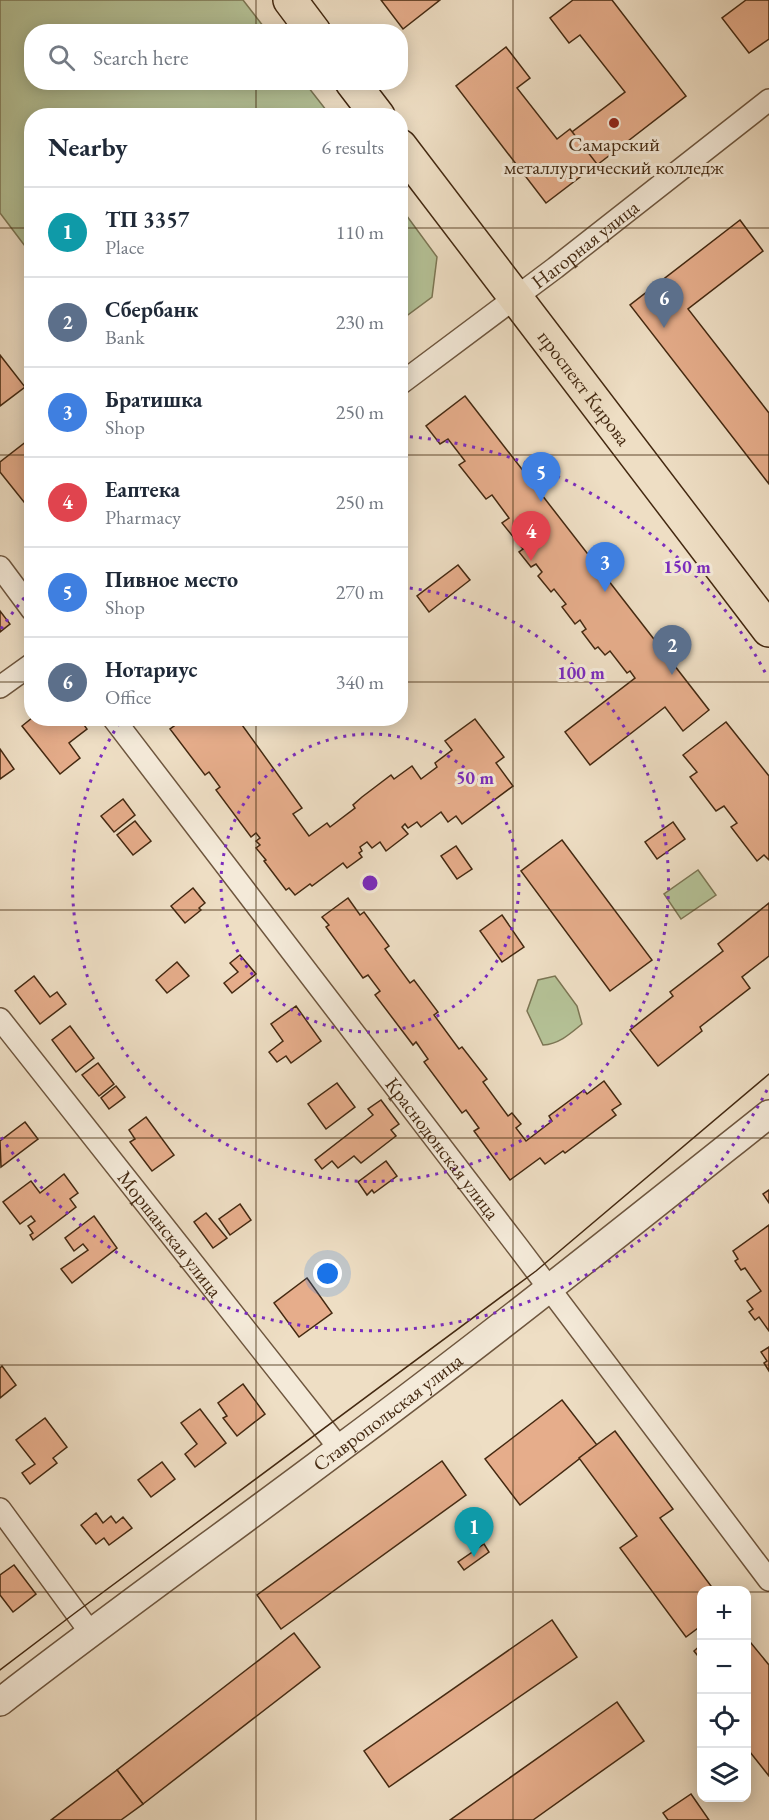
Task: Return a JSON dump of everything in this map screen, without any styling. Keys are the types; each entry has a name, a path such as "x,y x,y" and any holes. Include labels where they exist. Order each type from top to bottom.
{"main road":[{"path":"290,0 308,24"},
{"path":"358,90 372,108"},
{"name":"проспект Кирова","path":"408,157 769,630"}],"street":[{"name":"Нагорная улица","path":"408,378 555,268 769,100"},
{"path":"0,567 24,599"},
{"path":"0,687 24,670"},
{"name":"Краснодонская улица","path":"119,726 769,1580"},
{"name":"Моршанская улица","path":"0,1019 340,1449"},
{"name":"Ставропольская улица","path":"0,1702 90,1632 340,1449 549,1289 769,1114"},
{"path":"0,1509 90,1632"}],"green space":[{"path":"0,0 243,0 262,24 24,24 24,90 310,90 325,108 24,108 24,245 0,213"},
{"path":"408,218 437,257 432,297 408,315"},
{"path":"698,870 716,895 681,919 664,894"},
{"path":"555,976 577,1006 582,1024 559,1041 543,1045 527,1011 538,980"}],"building":[{"path":"381,0 440,0 408,25 399,24"},
{"path":"573,0 612,0 686,96 597,165 572,132 625,92 580,35 569,43 550,18"},
{"path":"746,0 769,0 769,39 749,53 722,18"},
{"path":"506,47 530,78 517,88 557,139 570,129 597,164 546,203 456,86"},
{"path":"740,220 763,251 688,309 769,413 769,484 630,305"},
{"path":"0,355 24,388 0,406"},
{"path":"465,396 709,710 683,731 665,707 590,765 565,732 635,678 630,671 627,673 610,651 605,655 598,647 595,649 582,632 586,629 580,620 575,624 562,607 566,604 554,589 551,592 538,576 542,572 536,564 531,567 519,552 523,549 502,523 509,518 492,495 486,499 459,465 465,461 448,439 440,444 426,426"},
{"path":"24,443 24,502 0,472 0,462"},
{"path":"458,565 470,580 429,612 417,596"},
{"path":"0,611 10,624 0,632"},
{"path":"475,719 504,757 496,763 513,786 462,824 456,816 448,822 441,812 421,827 417,822 408,828 405,824 402,827 408,834 386,851 380,842 372,848 367,842 360,847 362,851 359,853 362,857 347,868 343,863 312,886 310,884 295,895 289,888 286,890 256,848 260,845 256,841 260,838 256,833 251,837 216,790 220,787 209,772 205,775 170,729 174,726 243,726 302,808 293,814 309,836 327,823 330,827 355,808 353,805 362,797 391,775 394,779 412,766 421,779 437,767 435,763 452,750 445,741"},
{"path":"726,722 769,776 769,860 764,855 757,861 731,827 737,823 724,806 716,811 690,777 697,772 683,755"},
{"path":"22,726 85,726 87,729 69,743 80,758 60,774"},
{"path":"0,749 14,769 0,779"},
{"path":"123,799 135,815 114,832 101,816"},
{"path":"135,821 151,841 133,855 117,835"},
{"path":"673,822 685,839 657,859 645,842"},
{"path":"562,840 652,960 610,991 521,871"},
{"path":"456,846 472,869 457,879 441,856"},
{"path":"193,888 205,903 199,908 201,910 185,923 171,906"},
{"path":"348,898 360,915 364,912 389,946 385,949 410,983 414,980 438,1012 434,1015 459,1049 462,1047 487,1079 483,1082 508,1116 512,1113 521,1124 516,1128 526,1141 552,1121 549,1116 584,1090 587,1094 604,1081 621,1104 612,1110 616,1115 565,1153 563,1151 545,1164 540,1158 510,1180 474,1131 479,1128 466,1110 462,1113 424,1062 428,1059 416,1042 413,1045 375,995 380,991 368,975 363,978 326,927 329,925 322,917"},
{"path":"769,903 769,956 742,977 750,988 700,1027 702,1031 658,1066 630,1030 673,996 670,992 723,951 718,944"},
{"path":"502,915 524,947 502,962 480,931"},
{"path":"240,955 256,974 232,993 224,983 238,972 230,963"},
{"path":"177,962 189,976 167,993 156,980"},
{"path":"34,976 50,997 57,992 66,1004 40,1024 15,991"},
{"path":"296,1006 321,1041 291,1063 286,1056 277,1062 269,1052 283,1041 271,1024"},
{"path":"70,1026 94,1058 76,1072 52,1040"},
{"path":"98,1063 114,1084 99,1096 82,1075"},
{"path":"337,1083 355,1107 326,1129 308,1104"},
{"path":"116,1086 125,1097 109,1109 101,1098"},
{"path":"381,1100 399,1124 391,1130 396,1136 361,1163 354,1156 338,1168 332,1161 322,1169 315,1160 373,1115 368,1109"},
{"path":"146,1117 174,1155 152,1171 130,1142 135,1139 129,1130"},
{"path":"25,1122 38,1139 1,1167 0,1141"},
{"path":"386,1161 397,1176 374,1193 372,1190 367,1195 358,1182"},
{"path":"64,1174 78,1193 70,1199 76,1207 33,1240 30,1235 33,1233 28,1226 35,1221 31,1216 20,1224 3,1202 31,1181 40,1193"},
{"path":"769,1190 769,1203 763,1194"},
{"path":"240,1204 251,1220 230,1235 219,1219"},
{"path":"206,1213 227,1238 213,1248 194,1222"},
{"path":"94,1216 117,1248 72,1283 61,1269 88,1250 83,1244 74,1251 65,1238"},
{"path":"769,1225 769,1331 759,1317 755,1320 749,1312 753,1309 747,1301 761,1291 745,1268 741,1270 735,1261 738,1259 733,1251"},
{"path":"307,1278 332,1313 299,1337 274,1303"},
{"path":"769,1347 769,1371 764,1363 767,1361 761,1352"},
{"path":"2,1366 16,1385 0,1398 0,1368"},
{"path":"243,1384 265,1414 237,1436 223,1418 227,1416 218,1403"},
{"path":"562,1400 597,1445 520,1505 485,1459"},
{"path":"200,1409 226,1443 195,1467 185,1454 197,1444 181,1423"},
{"path":"45,1418 67,1447 53,1458 57,1463 30,1484 22,1473 35,1464 16,1440"},
{"path":"615,1431 673,1509 660,1518 711,1586 697,1586 697,1629 686,1637 620,1548 637,1536 579,1458"},
{"path":"442,1461 466,1495 281,1629 257,1595"},
{"path":"162,1462 175,1479 151,1497 138,1480"},
{"path":"96,1513 103,1523 111,1516 116,1523 123,1517 132,1528 109,1545 104,1538 96,1544 81,1525"},
{"path":"484,1544 489,1552 464,1570 458,1562"},
{"path":"14,1565 36,1594 13,1612 0,1595 0,1575"},
{"path":"552,1620 577,1657 389,1787 364,1751"},
{"path":"294,1633 320,1667 143,1804 117,1770"},
{"path":"751,1643 769,1665 769,1776 751,1753"},
{"path":"617,1702 644,1741 533,1820 450,1820"},
{"path":"117,1770 143,1804 121,1820 51,1820"},
{"path":"691,1794 709,1820 668,1820 663,1813"}],"tram line":[{"path":"0,1670 536,1271 769,1074"}],"place":[{"name":"Самарский металлургический колледж","path":"614,123"},
{"name":"Нотариус","path":"664,328"},
{"name":"Пивное место","path":"541,502"},
{"name":"Еаптека","path":"531,561"},
{"name":"Братишка","path":"605,592"},
{"name":"Сбербанк","path":"672,675"},
{"name":"ТП 3357","path":"474,1557"}]}
